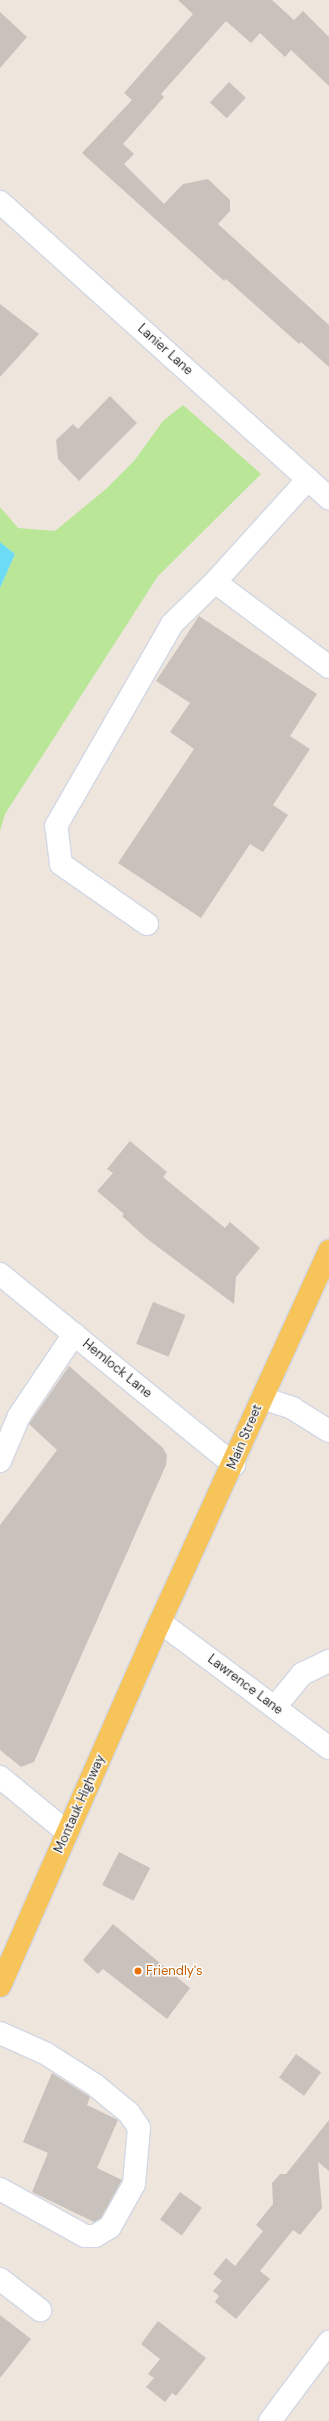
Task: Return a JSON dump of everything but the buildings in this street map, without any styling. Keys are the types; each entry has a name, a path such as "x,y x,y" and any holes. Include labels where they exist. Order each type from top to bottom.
{"main road":[{"name":"Main Street","path":"160,1622 234,1465 262,1398 329,1251"},
{"name":"Montauk Highway","path":"0,1986 160,1622"}],"street":[{"name":"Lanier Lane","path":"0,202 329,498"},
{"path":"147,924 61,864 56,826 172,624 214,582 308,479"},
{"path":"214,582 329,667"},
{"name":"Hemlock Lane","path":"0,1274 234,1465"},
{"path":"0,1461 19,1416 74,1334"},
{"path":"262,1398 292,1408 329,1431"},
{"name":"Lawrence Lane","path":"160,1622 329,1748"},
{"path":"275,1707 302,1674 329,1661"},
{"path":"0,1777 67,1832"},
{"path":"0,2033 45,2053 95,2085 129,2113 139,2128 134,2184 110,2227 95,2236 85,2236 0,2189"},
{"path":"0,2279 40,2310"},
{"path":"270,2421 329,2342"}],"green space":[{"path":"183,405 261,474 158,576 5,814 0,831 0,588 15,554 0,542 0,507 18,528 55,531 106,489 134,461 163,421"}],"water":[{"path":"0,542 15,554 0,588"}],"place":[{"name":"Friendly's","path":"138,1971"}]}
